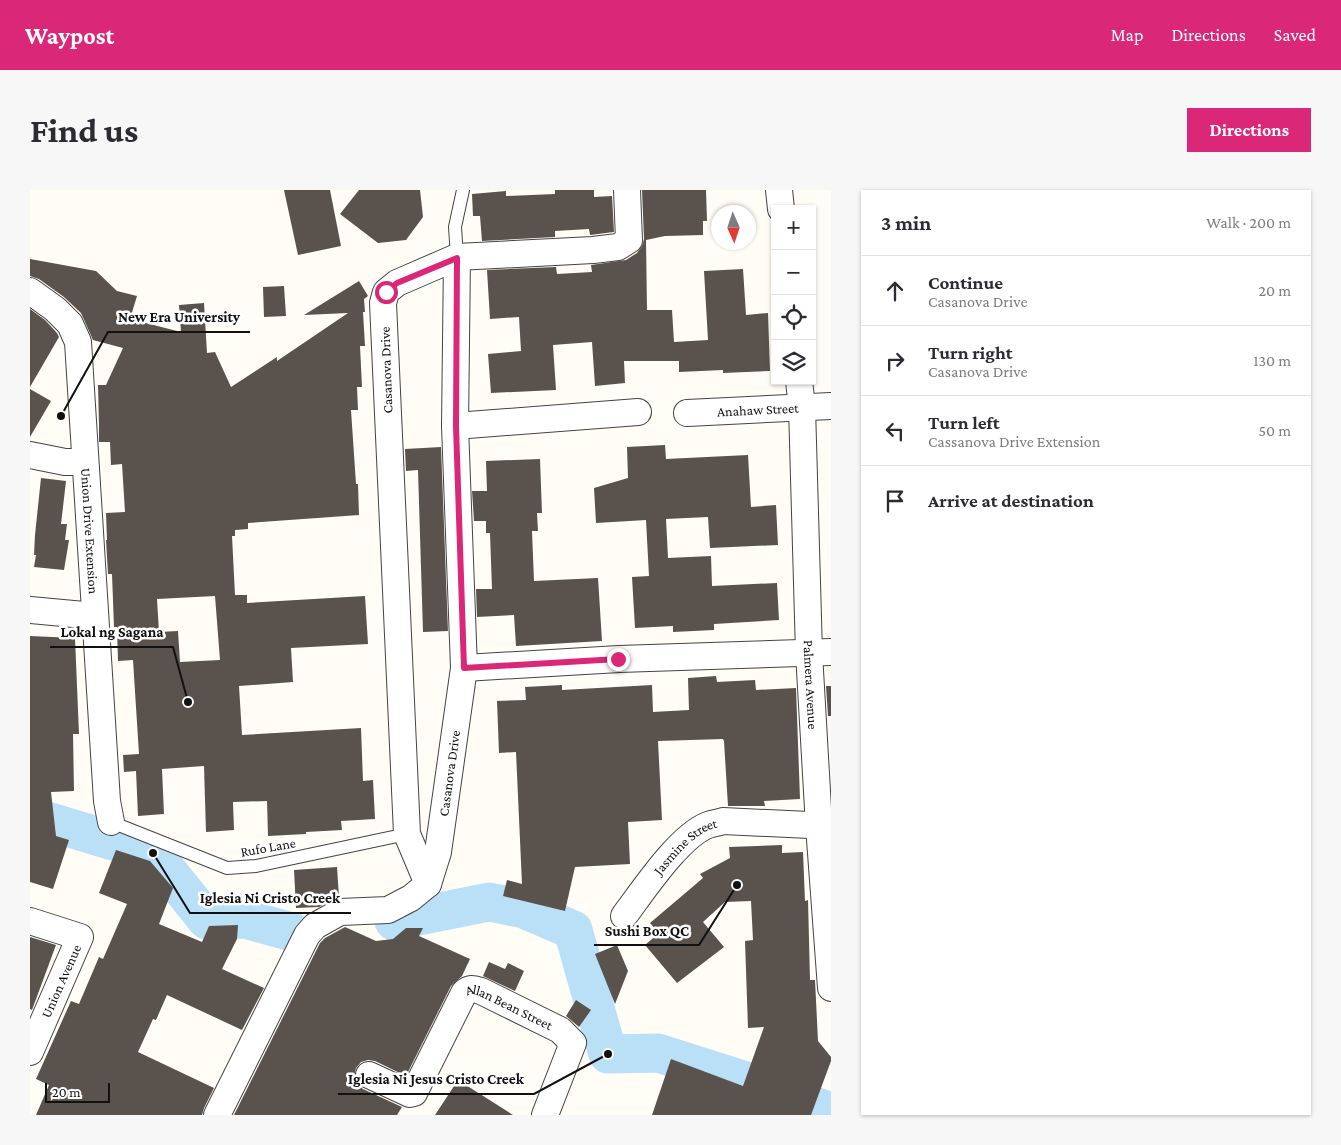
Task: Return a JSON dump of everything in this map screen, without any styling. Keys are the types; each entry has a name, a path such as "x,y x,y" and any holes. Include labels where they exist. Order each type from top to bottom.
{"street":[{"path":"457,258 584,251 618,246 629,240 627,190"},
{"path":"779,190 781,205"},
{"name":"Casanova Drive","path":"457,258 456,426 464,668 438,852 428,884 407,834 383,302 386,292 397,283 457,258"},
{"name":"Union Drive Extension","path":"30,291 55,309 70,324 78,342 94,616 107,801 111,822"},
{"name":"Palmera Avenue","path":"800,385 820,653 831,988"},
{"name":"Anahaw Street","path":"686,413 831,406"},
{"path":"456,426 638,412"},
{"path":"30,454 65,462 85,462"},
{"path":"30,610 94,616"},
{"path":"464,668 618,659 820,653"},
{"name":"Jasmine Street","path":"624,916 669,857 693,834 708,825 723,821 825,826"},
{"path":"217,1115 307,935 315,926 340,912 388,910 411,898 428,884"},
{"name":"Union Avenue","path":"30,921 80,937 30,1052"},
{"name":"Allan Bean Street","path":"369,1075 410,1094 414,1093 464,993 470,988 481,991 560,1030 573,1043 545,1115"}],"lane":[{"path":"457,258 455,226 463,190"},
{"name":"Rufo Lane","path":"111,822 227,868 256,866 407,834"}],"building":[{"path":"284,190 330,190 341,246 298,255"},
{"path":"359,190 420,190 423,217 406,240 378,243 340,214"},
{"path":"555,190 594,190 594,197 612,196 614,232 590,235 589,229 555,231 555,237 482,241 480,216 473,216 472,194 506,191 506,196 555,194"},
{"path":"642,190 706,190 707,221 703,221 703,235 665,236 646,240 647,310 672,310 674,342 708,340 704,271 743,269 746,315 768,313 770,371 723,373 723,370 679,372 679,361 624,361 625,383 595,386 592,342 553,345 556,390 491,393 488,354 521,351 519,317 490,319 487,270 556,267 557,274 592,272 591,265 626,260 637,253 644,239"},
{"path":"30,259 96,271 117,291 137,296 130,319 181,332 179,305 204,303 207,353 215,352 231,387 277,357 277,361 348,313 304,315 359,281 368,296 364,299 365,312 363,312 365,346 360,346 362,387 357,387 358,410 351,410 359,515 248,523 248,529 235,530 235,536 232,536 235,595 247,595 247,603 365,596 368,644 291,648 293,682 239,686 242,735 361,728 363,781 373,780 375,819 341,821 342,830 268,836 267,801 233,802 234,830 206,832 204,766 162,769 164,814 138,816 136,771 124,772 123,755 139,754 133,660 118,661 117,627 114,627 112,574 108,574 106,540 106,513 125,512 122,464 111,465 110,442 99,442 98,385 106,385 123,348 93,340 81,313 64,297 39,279 30,276","holes":["215,596 220,660 180,662 178,631 159,632 157,599"]},
{"path":"284,286 286,316 264,317 263,287"},
{"path":"30,309 45,320 59,337 30,387"},
{"path":"30,389 51,401 30,437"},
{"path":"665,445 666,459 748,455 751,507 776,505 778,545 710,548 708,517 666,519 668,558 711,556 712,586 777,583 779,620 714,624 714,630 673,632 673,626 635,628 632,577 649,576 646,520 596,523 594,488 628,478 627,447"},
{"path":"441,447 448,631 423,632 418,470 406,471 405,449"},
{"path":"540,459 542,513 537,513 538,531 532,531 534,581 598,578 602,641 516,646 514,615 477,617 476,589 492,589 490,533 486,533 486,521 474,521 472,491 487,491 486,461"},
{"path":"41,478 66,481 61,524 67,524 65,540 69,540 64,570 34,567 36,555 34,555 35,535"},
{"path":"30,636 75,638 79,734 73,734 74,791 51,792 56,836 69,840 53,889 30,882"},
{"path":"716,676 717,682 755,680 756,690 796,688 800,799 764,801 765,806 728,806 723,739 658,741 662,820 628,822 630,864 575,867 565,911 503,896 507,880 522,884 516,752 499,753 497,701 526,700 525,687 562,685 562,690 652,685 653,712 689,710 688,678"},
{"path":"826,686 831,686 831,716 828,716"},
{"path":"782,845 782,853 803,852 805,901 808,900 810,980 815,980 818,1041 831,1057 811,1115 652,1115 671,1059 743,1086 764,1027 748,1028 745,941 753,940 751,901 725,902 703,922 724,947 677,983 645,945 659,933 650,923 703,878 700,874 730,858 729,847"},
{"path":"116,850 150,861 173,888 159,924 202,942 209,926 238,925 237,939 222,969 264,988 242,1030 167,995 156,1020 153,1019 138,1052 214,1088 202,1115 36,1115 49,1085 36,1079 71,1001 79,1004 99,957 103,959 127,904 99,893"},
{"path":"337,867 339,897 319,907 296,908 294,870"},
{"path":"345,927 376,941 393,939 406,928 423,928 419,936 470,959 462,976 451,986 406,1076 375,1061 361,1062 356,1068 354,1077 357,1084 363,1089 402,1107 397,1115 234,1115 320,943 325,938"},
{"path":"30,937 56,945 32,1010 30,1009"},
{"path":"617,945 628,971 615,1004 595,954"},
{"path":"489,962 505,969 508,963 524,971 515,991 483,976"},
{"path":"576,1000 591,1010 579,1027 566,1016"},
{"path":"458,1080 513,1115 435,1115"}],"waterway":[{"path":"30,816 153,853 207,920 245,919 292,932"},
{"path":"394,921 489,902 524,909 573,930 608,1054 658,1053 746,1081 831,1112"}],"place":[{"name":"New Era University","path":"61,416"},
{"name":"Lokal ng Sagana","path":"188,702"},
{"name":"Iglesia Ni Cristo Creek","path":"153,853"},
{"name":"Sushi Box QC","path":"737,885"},
{"name":"Iglesia Ni Jesus Cristo Creek","path":"608,1054"}],"route":[{"path":"386,292 397,283 457,258 456,426 464,668 618,659"}]}
